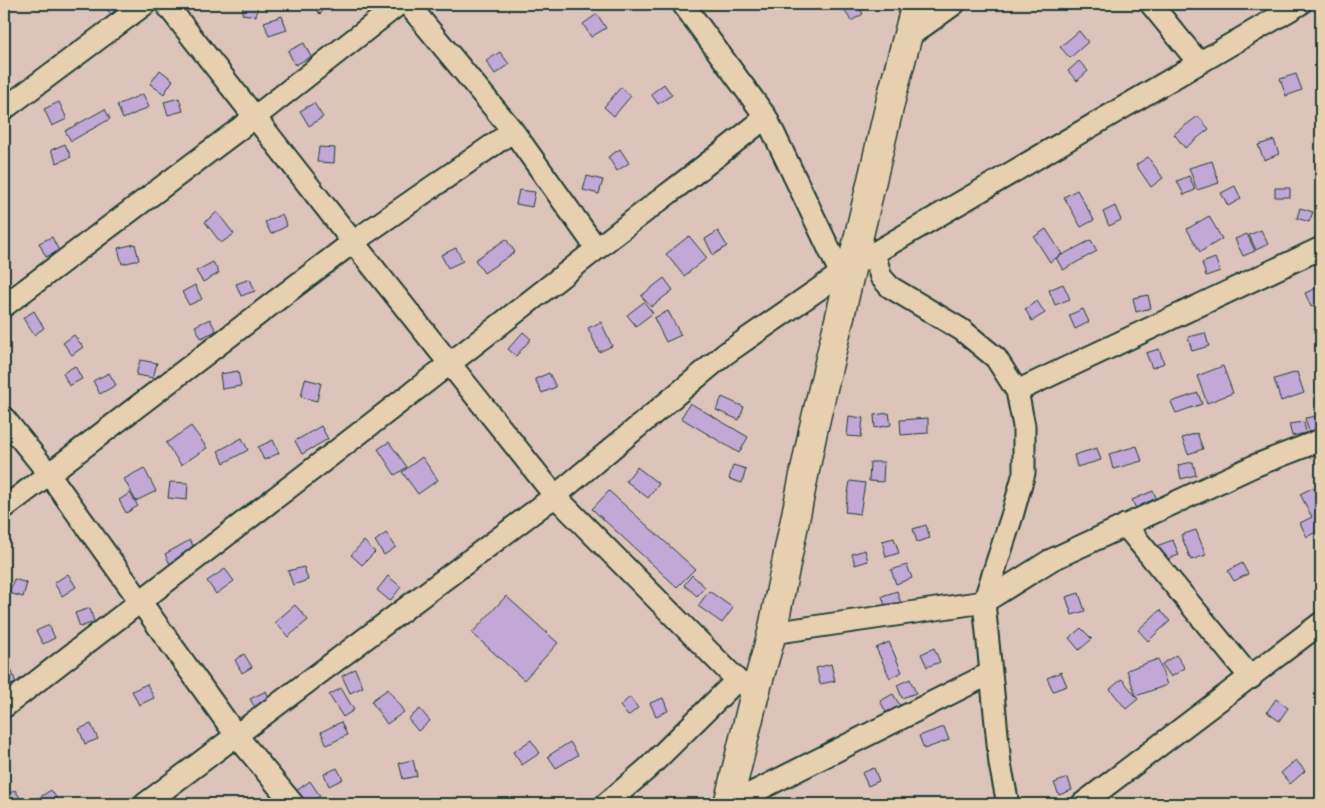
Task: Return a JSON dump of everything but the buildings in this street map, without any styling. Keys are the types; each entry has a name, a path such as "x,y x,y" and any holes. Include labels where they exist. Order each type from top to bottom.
{"main road":[{"path":"729,804 746,686 772,633 812,431 855,264 916,4"}],"street":[{"path":"4,109 145,4"},
{"path":"166,4 555,496 746,686 606,804"},
{"path":"4,306 255,117 399,4"},
{"path":"408,4 513,131 597,249"},
{"path":"682,4 766,117 855,264 881,277 890,287 962,330 996,358 1017,391 1024,426 1024,473 984,602 1000,764 1008,804"},
{"path":"908,37 954,4"},
{"path":"1151,4 1199,63"},
{"path":"145,804 555,496 725,354 855,264 1300,4"},
{"path":"4,706 450,365 766,117"},
{"path":"4,508 353,242 513,131"},
{"path":"1017,391 1321,248"},
{"path":"4,418 49,474 236,735 293,804"},
{"path":"772,633 984,602 1051,560 1254,466 1321,440"},
{"path":"1125,526 1251,678"},
{"path":"1082,804 1251,678 1321,623"},
{"path":"729,804 990,673"}]}
